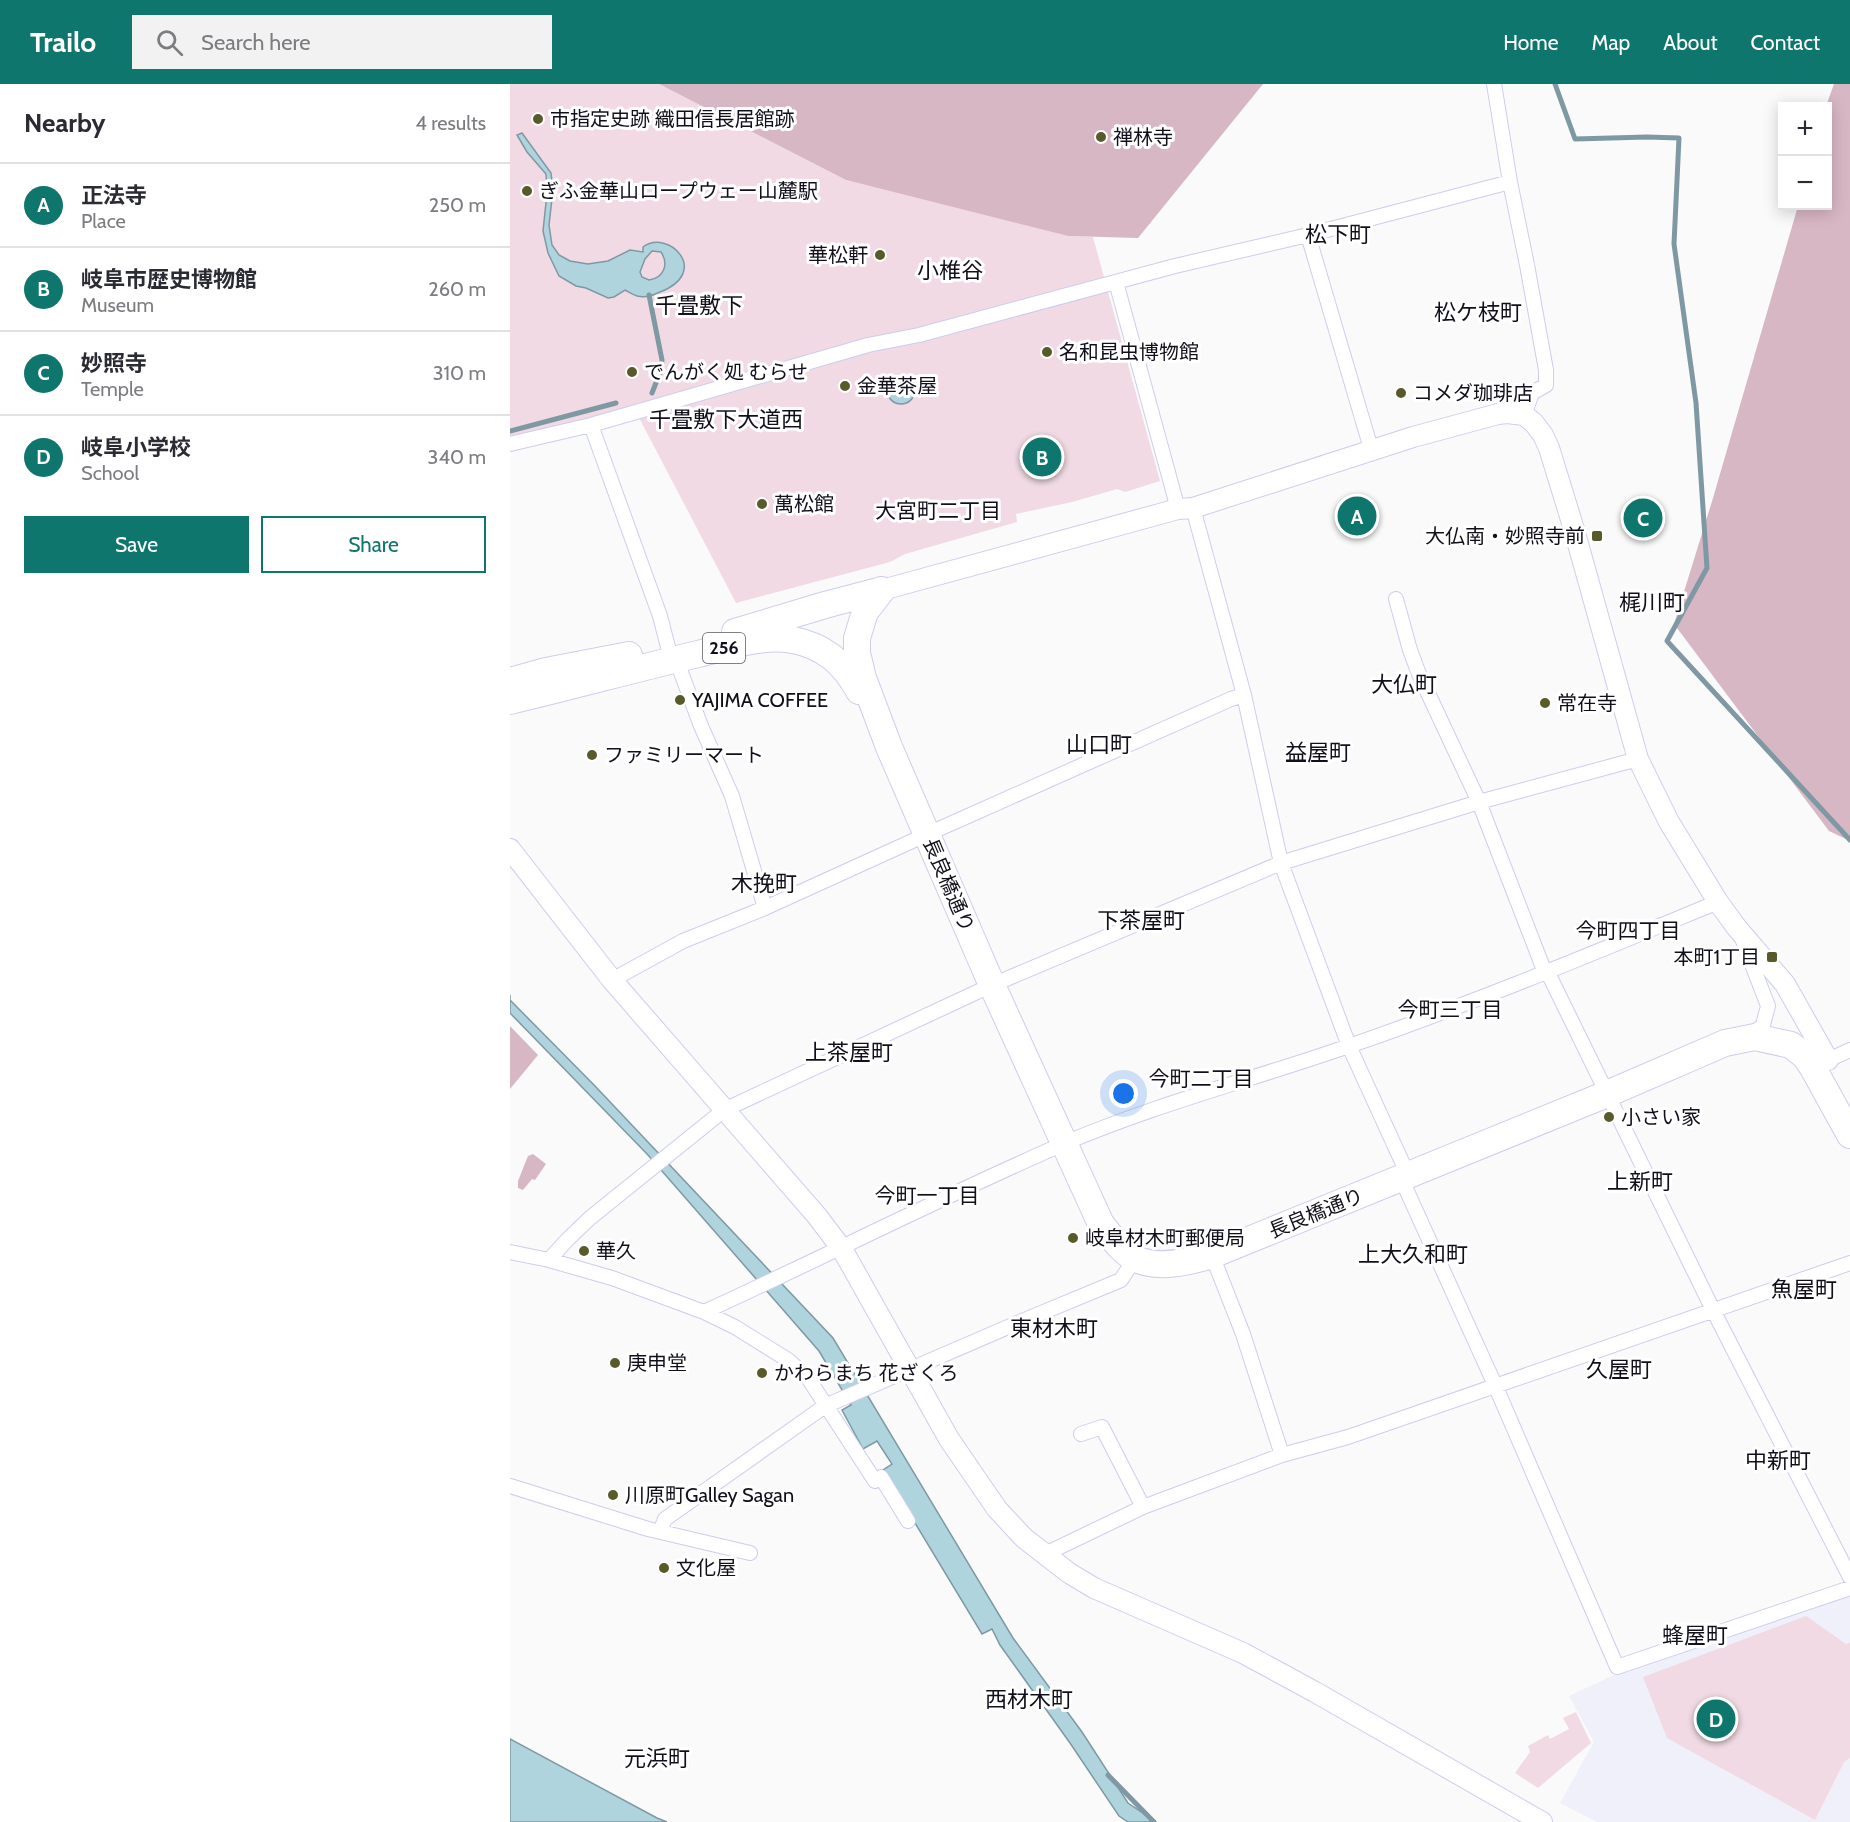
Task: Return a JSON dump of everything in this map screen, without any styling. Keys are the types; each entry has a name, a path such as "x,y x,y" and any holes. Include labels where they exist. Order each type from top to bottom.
{"highway":[{"name":"長良橋通り","path":"510,701 825,605 882,590"},
{"name":"長良橋通り","path":"882,590 865,612 857,638 857,653 863,678 889,747 992,985 1101,1224 1121,1248 1135,1258 1152,1262 1183,1264 1212,1255 1725,1043 1755,1037 1791,1044 1804,1056 1830,1059"},
{"name":"長良橋通り","path":"510,681 546,671 747,642 790,640 826,651 841,663 853,680 889,747"},
{"name":"長良橋通り","path":"1830,1059 1850,1098"},
{"name":"長良橋通り","path":"1830,1059 1850,1135"}],"street":[{"path":"1494,84 1509,182 1546,370 1546,386 1532,393 1524,415"},
{"path":"510,444 591,425 868,345 919,334 1509,182"},
{"path":"1308,235 1372,452"},
{"path":"1116,282 1244,695 1281,863 1349,1046 1617,1667 1850,1588"},
{"path":"882,590 1186,508 1372,452 1413,437 1498,414 1524,415 1534,423 1549,448 1638,759 1669,822 1718,902 1785,984 1830,1059"},
{"path":"591,425 672,653 732,796 765,908"},
{"path":"1396,599 1419,674 1479,802 1546,972 1714,1312 1850,1577"},
{"path":"612,980 683,941 765,908 1244,695"},
{"path":"549,1260 590,1218 724,1110 992,985 1281,863 1479,802 1638,759"},
{"path":"510,849 612,980 817,1216 842,1249 949,1439 997,1509 1024,1538 1069,1573 1094,1588 1243,1653 1542,1822"},
{"path":"704,1312 1064,1144 1180,1100 1349,1046 1546,972 1718,902"},
{"path":"1737,928 1768,1006 1763,1025 1749,1038"},
{"path":"510,1252 549,1260 612,1278 704,1312 735,1327 788,1360 808,1378 875,1481 881,1477 908,1521"},
{"path":"1212,1255 1243,1334 1282,1455"},
{"path":"660,1532 665,1519 825,1406 1121,1280 1135,1258"},
{"path":"1045,1554 1143,1507 1282,1455 1348,1437 1850,1263"},
{"path":"1081,1434 1102,1427 1143,1507"},
{"path":"510,1486 660,1532 750,1553"}],"shaded area":[{"path":"510,84 659,84 846,180 1068,236 1093,237 1160,481 1125,492 1117,489 1072,502 1016,514 1017,522 905,554 890,562 736,603 635,410 510,444"},
{"path":"659,84 1263,84 1138,238 1068,236 846,180"},
{"path":"1834,84 1850,84 1850,841 1829,831 1674,624 1797,210 1832,210 1832,102 1827,102"},
{"path":"510,1026 538,1055 510,1089"},
{"path":"533,1154 546,1164 535,1180 532,1179 523,1190 518,1188 518,1181 528,1156"},
{"path":"1844,1596 1850,1597 1850,1822 1597,1822 1560,1803 1594,1742 1569,1696 1614,1675"},
{"path":"1806,1616 1846,1644 1850,1643 1850,1758 1844,1762 1815,1820 1667,1738 1643,1677"},
{"path":"1576,1712 1591,1743 1538,1788 1515,1773 1530,1752 1528,1746 1548,1735 1550,1739 1569,1729 1563,1718"}],"water":[{"path":"522,133 551,173 553,190 549,225 552,245 559,255 570,261 588,264 608,261 630,250 643,252 643,247 653,243 664,243 680,255 684,264 683,274 675,284 649,296 637,296 625,290 608,298 576,286 559,276 548,253 543,231 547,193 546,174 527,152 517,135","holes":["652,251 661,252 665,261 664,270 654,279 649,280 642,277 640,272 645,259"]},
{"path":"901,376 911,380 915,390 911,400 901,404 891,400 887,390 891,380"},
{"path":"510,1000 595,1086 833,1338 1013,1638 1082,1732 1128,1803 1156,1822 1128,1822 1119,1816 1000,1645 992,1629 982,1634 883,1470 892,1464 877,1441 863,1449 842,1410 851,1405 819,1351 648,1155 510,1013"},
{"path":"510,1739 657,1818 667,1822 510,1822"}],"waterway":[{"path":"1555,84 1575,139 1679,138 1674,244 1696,403 1707,568 1667,641 1850,840"},
{"path":"649,295 662,360 661,370 652,393"},
{"path":"510,431 616,403"},
{"path":"1108,1775 1154,1822"}],"place":[{"name":"市指定史跡 織田信長居館跡","path":"538,119"},
{"name":"禅林寺","path":"1101,137"},
{"name":"ぎふ金華山ロープウェー山麓駅","path":"527,191"},
{"name":"華松軒","path":"880,255"},
{"name":"名和昆虫博物館","path":"1047,352"},
{"name":"でんがく処 むらせ","path":"632,372"},
{"name":"金華茶屋","path":"845,386"},
{"name":"コメダ珈琲店","path":"1401,393"},
{"name":"岐阜市歴史博物館","path":"1042,457"},
{"name":"萬松館","path":"762,504"},
{"name":"正法寺","path":"1357,516"},
{"name":"妙照寺","path":"1643,518"},
{"name":"大仏南・妙照寺前","path":"1597,536"},
{"name":"YAJIMA COFFEE","path":"680,700"},
{"name":"常在寺","path":"1545,703"},
{"name":"ファミリーマート","path":"592,755"},
{"name":"本町1丁目","path":"1772,957"},
{"name":"小さい家","path":"1609,1117"},
{"name":"岐阜材木町郵便局","path":"1073,1238"},
{"name":"華久","path":"584,1251"},
{"name":"庚申堂","path":"615,1363"},
{"name":"かわらまち 花ざくろ","path":"762,1373"},
{"name":"川原町Galley Sagan","path":"613,1495"},
{"name":"文化屋","path":"664,1568"},
{"name":"岐阜小学校","path":"1716,1719"}],"district":[{"name":"松下町","path":"1338,234"},
{"name":"小椎谷","path":"950,270"},
{"name":"千畳敷下","path":"699,305"},
{"name":"松ケ枝町","path":"1478,312"},
{"name":"千畳敷下大道西","path":"726,419"},
{"name":"大宮町二丁目","path":"938,510"},
{"name":"梶川町","path":"1652,602"},
{"name":"大仏町","path":"1404,684"},
{"name":"山口町","path":"1099,744"},
{"name":"益屋町","path":"1318,752"},
{"name":"木挽町","path":"764,883"},
{"name":"下茶屋町","path":"1141,920"},
{"name":"今町四丁目","path":"1628,930"},
{"name":"今町三丁目","path":"1450,1009"},
{"name":"上茶屋町","path":"849,1052"},
{"name":"今町二丁目","path":"1201,1078"},
{"name":"上新町","path":"1640,1181"},
{"name":"今町一丁目","path":"927,1195"},
{"name":"上大久和町","path":"1413,1254"},
{"name":"魚屋町","path":"1804,1289"},
{"name":"東材木町","path":"1054,1328"},
{"name":"久屋町","path":"1619,1369"},
{"name":"中新町","path":"1778,1460"},
{"name":"蜂屋町","path":"1695,1635"},
{"name":"西材木町","path":"1029,1699"},
{"name":"元浜町","path":"657,1758"}]}
